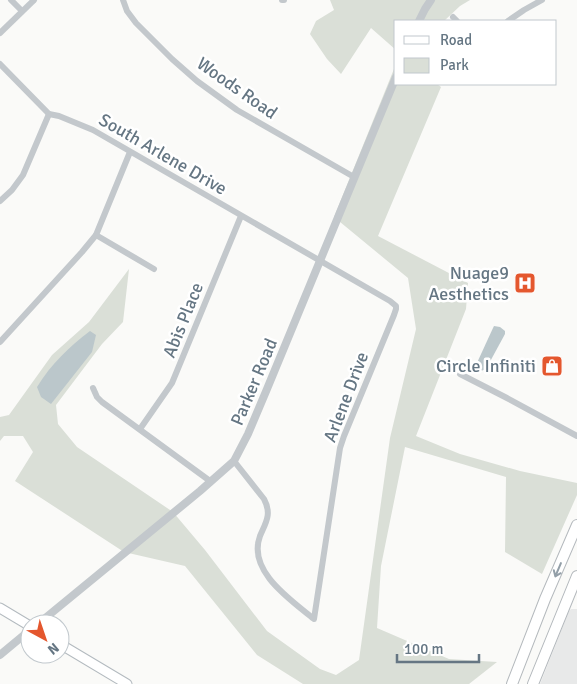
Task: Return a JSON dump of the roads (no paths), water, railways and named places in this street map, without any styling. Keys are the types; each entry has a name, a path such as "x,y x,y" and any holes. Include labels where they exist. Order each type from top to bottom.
{"highway":[{"path":"512,684 545,599 577,525"},
{"path":"533,684 577,576"}],"main road":[{"path":"0,608 20,620"},
{"path":"70,650 127,684"}],"street":[{"path":"11,0 22,11"},
{"path":"0,33 34,0"},
{"name":"Woods Road","path":"123,0 127,11 136,23 197,82 237,110 354,177"},
{"path":"420,20 431,0"},
{"path":"509,20 542,0"},
{"name":"South Arlene Drive","path":"0,64 49,114 59,116 93,130 320,262"},
{"name":"Parker Road","path":"50,614 234,462 248,434 394,82"},
{"path":"0,201 12,190 23,175 49,114"},
{"path":"0,342 96,235 130,152"},
{"name":"Abis Place","path":"140,429 172,383 241,216"},
{"path":"96,235 154,269"},
{"name":"Arlene Drive","path":"234,462 268,506 268,518 259,544 262,568 277,588 314,619 340,448 396,310 395,305 390,301 320,262"},
{"path":"460,374 505,396 577,436"},
{"path":"93,388 97,397 102,402 210,481"},
{"path":"0,655 20,638"}],"place":[{"name":"Nuage9 Aesthetics","path":"525,283"},
{"name":"Circle Infiniti","path":"552,366"}]}
